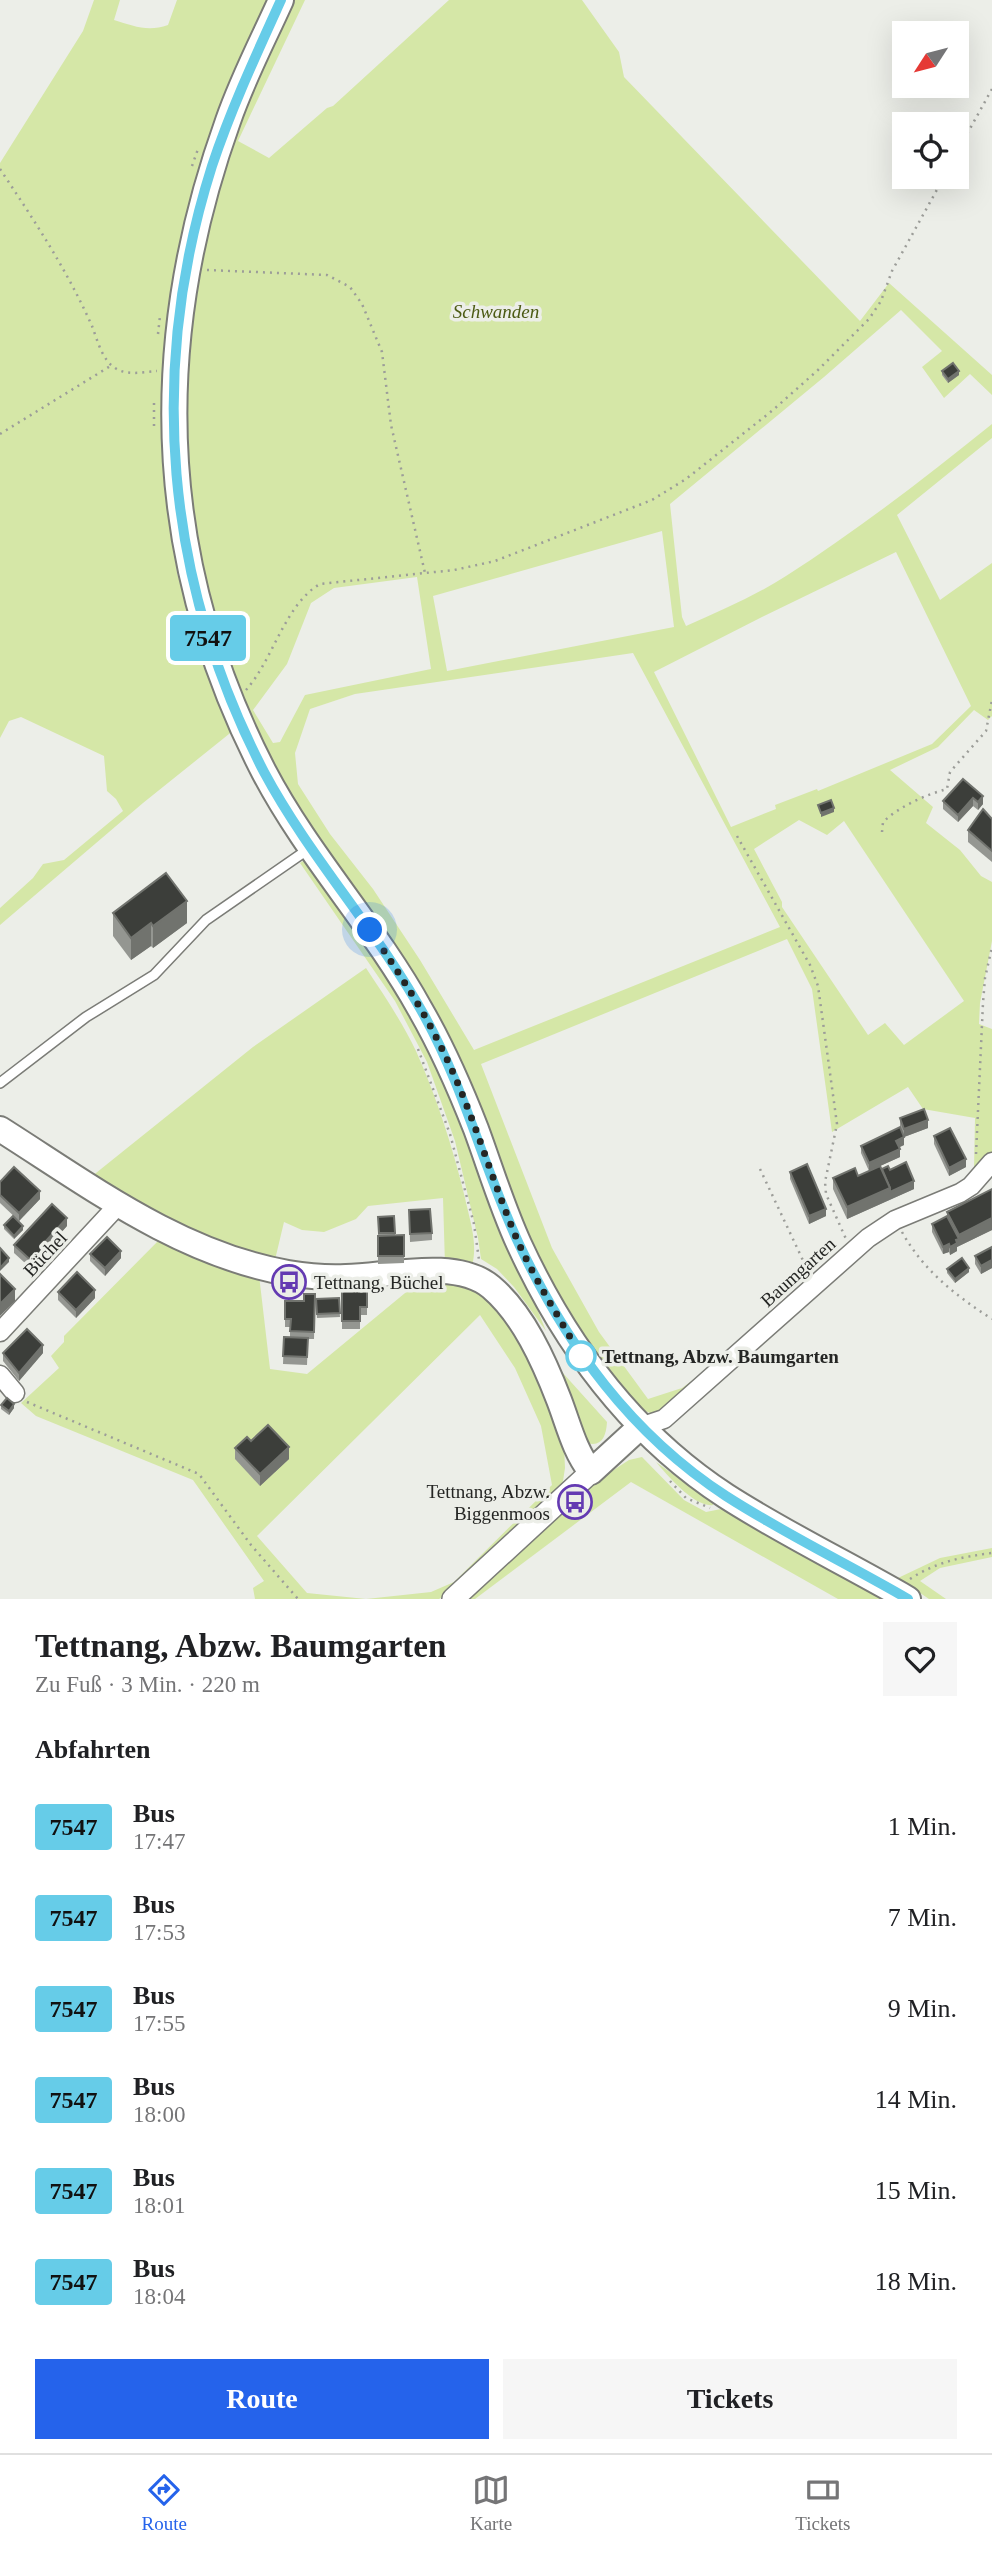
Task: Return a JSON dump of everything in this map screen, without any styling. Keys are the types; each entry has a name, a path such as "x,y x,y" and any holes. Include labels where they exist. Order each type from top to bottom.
{"main road":[{"path":"281,0 237,98 212,169 186,268 175,357 175,466 187,556 212,650 233,706 265,773 311,848 393,964 443,1049 516,1237 554,1312 592,1371 640,1427 725,1496 902,1595"},
{"path":"0,1129 170,1233 210,1252 273,1270 342,1278 445,1271 475,1277 491,1287 505,1301 526,1332 558,1398 575,1447 591,1472 640,1427"}],"street":[{"name":"Baumgarten","path":"640,1427 664,1419 855,1249 895,1220 960,1193 979,1178 992,1162"},
{"name":"Büchel","path":"0,1332 120,1203"},
{"path":"0,1375 15,1393"},
{"path":"453,1599 591,1472"}],"lane":[{"path":"0,1083 86,1017 154,975 206,920 311,848"}],"path":[{"path":"969,130 992,89"},
{"path":"192,167 200,143"},
{"path":"0,169 40,228 79,298 106,358 112,365 127,372 156,371 157,360"},
{"path":"233,706 251,685 309,590 320,584 425,573 495,561 652,500 686,479 774,410 869,319 881,301 892,271 937,189"},
{"path":"203,270 327,275 350,286 362,304 382,352 391,425 425,573"},
{"path":"158,339 160,316"},
{"path":"0,434 112,365"},
{"path":"155,397 155,436"},
{"path":"883,832 883,822 889,816 932,793 947,789 950,772 986,731 992,700"},
{"path":"986,731 992,736"},
{"path":"737,836 810,965 818,986 837,1124 825,1182 826,1194 843,1235 855,1249"},
{"path":"979,1178 976,1168 981,1029 985,978 992,947"},
{"path":"418,1048 450,1135 474,1224 479,1254 475,1277"},
{"path":"760,1169 814,1287"},
{"path":"895,1220 908,1244 936,1277 958,1297 992,1319"},
{"path":"15,1393 27,1403 199,1474 251,1545 298,1599"},
{"path":"902,1595 902,1584 932,1565 992,1553"}],"green space":[{"path":"94,0 120,0 114,20 147,28 168,25 177,0 271,0 164,380 165,478 177,573 205,666 234,730 143,803 0,925 0,908 33,878 43,864 64,860 123,811 107,791 104,756 21,717 9,721 0,738 0,163 83,31"},
{"name":"Schwanden","path":"290,0 305,0 238,141 269,158 327,108 333,106 449,0 582,0 619,52 624,77 860,321 889,283 992,375 992,395 970,374 944,398 922,367 942,351 901,310 670,504 682,617 686,626 737,603 786,576 891,503 992,424 992,438 897,515 940,600 992,563 992,716 988,720 974,710 938,747 890,770 933,807 926,823 960,850 981,876 992,882 992,941 980,1003 979,1024 992,1029 992,1152 981,1170 974,1169 975,1118 923,1109 908,1087 832,1132 812,989 787,939 481,1064 552,1248 599,1332 648,1399 682,1388 748,1340 662,1412 653,1414 639,1409 621,1388 584,1339 540,1267 467,1086 320,847 246,715 216,635 189,513 181,390 205,220 229,139","holes":["662,531 674,627 447,671 433,596","896,552 971,706 932,744 818,791 817,789 775,805 776,809 731,827 654,672","417,577 431,669 305,695 280,742 273,743 253,710 287,664 311,603 334,588","633,653 780,927 474,1050 420,960 373,889 330,834 298,784 295,753 310,709 355,694","799,820 827,835 844,821 964,1001 904,1045 885,1023 868,1035 782,907 782,902 754,849"]},
{"path":"306,859 393,981 433,1052 546,1331 514,1287 497,1269 481,1259 455,1141 427,1062 395,1001 300,863"},
{"path":"366,968 411,1040 438,1105 471,1224 474,1240 472,1266 445,1265 443,1198 368,1206 356,1219 324,1232 302,1230 284,1222 274,1264 228,1251 91,1177 253,1047"},
{"path":"162,1237 259,1275 270,1369 307,1374 422,1279 438,1277 484,1293 525,1344 564,1445 563,1481 558,1492 461,1585 439,1599 366,1599 255,1599 253,1588 264,1581 193,1480 36,1416 21,1403 59,1368 51,1356 64,1342 64,1336","holes":["480,1315 515,1368 541,1426 552,1485 454,1582 431,1592 366,1599 307,1593 257,1536"]},
{"path":"546,1347 562,1372 607,1422 600,1442 592,1444 580,1440"},
{"path":"642,1457 684,1500 706,1512 721,1509 888,1599 838,1599 631,1482 475,1599 464,1599 595,1482 629,1460"},
{"path":"656,1462 713,1505 706,1505 690,1496"},
{"path":"992,1548 992,1557 940,1568 920,1581 946,1599 929,1599 898,1578 940,1558"}],"building":[{"path":"953,363 959,371 948,379 942,371"},
{"path":"963,779 983,796 978,802 973,798 958,815 943,801"},
{"path":"831,800 834,808 821,813 818,805"},
{"path":"983,809 992,819 992,851 968,830"},
{"path":"166,873 187,901 153,926 151,923 131,938 113,913"},
{"path":"924,1109 928,1120 904,1129 900,1118"},
{"path":"900,1127 904,1137 896,1141 900,1149 869,1163 861,1146"},
{"path":"950,1128 966,1159 949,1168 934,1136"},
{"path":"906,1162 914,1181 890,1192 882,1169 888,1166 890,1170"},
{"path":"807,1164 826,1209 809,1216 790,1172"},
{"path":"880,1166 890,1188 847,1207 833,1178 855,1168 858,1176"},
{"path":"14,1167 40,1191 19,1213 0,1195 0,1182"},
{"path":"992,1189 992,1218 959,1235 947,1212"},
{"path":"52,1204 67,1218 46,1241 52,1246 35,1264 14,1245"},
{"path":"430,1209 432,1233 410,1234 409,1210"},
{"path":"13,1216 23,1226 14,1236 4,1225"},
{"path":"394,1216 395,1233 379,1233 378,1217"},
{"path":"947,1216 959,1239 950,1247 949,1244 943,1247 932,1224"},
{"path":"404,1235 404,1256 378,1256 378,1236"},
{"path":"107,1237 121,1251 105,1268 90,1254"},
{"path":"992,1247 992,1260 981,1266 975,1256"},
{"path":"0,1248 9,1258 0,1268"},
{"path":"962,1258 969,1268 955,1279 947,1269"},
{"path":"77,1272 95,1290 76,1310 58,1292"},
{"path":"0,1274 15,1289 0,1304"},
{"path":"342,1286 367,1286 367,1307 360,1307 360,1321 342,1321"},
{"path":"304,1294 315,1294 314,1332 290,1331 291,1319 285,1319 285,1301 304,1301"},
{"path":"339,1298 340,1313 317,1314 316,1299"},
{"path":"27,1329 43,1345 19,1373 3,1353"},
{"path":"284,1337 308,1338 307,1357 283,1356"},
{"path":"7,1398 14,1404 9,1411 1,1405"},
{"path":"268,1425 289,1447 260,1474 235,1448 247,1437 251,1441"}],"bus line":[{"name":"7547","path":"281,0 229,117 197,219 178,318 175,357 175,466 187,556 212,650 233,706 284,806 393,964 443,1049 516,1237 554,1312 592,1371 640,1427 725,1496 908,1599"}],"place":[{"name":"Tettnang, Büchel","path":"289,1282"},
{"name":"Tettnang, Abzw. Baumgarten","path":"581,1356"},
{"name":"Tettnang, Abzw. Biggenmoos","path":"575,1502"}],"route":[{"path":"370,930 443,1049 516,1237 554,1312 581,1356"}]}
